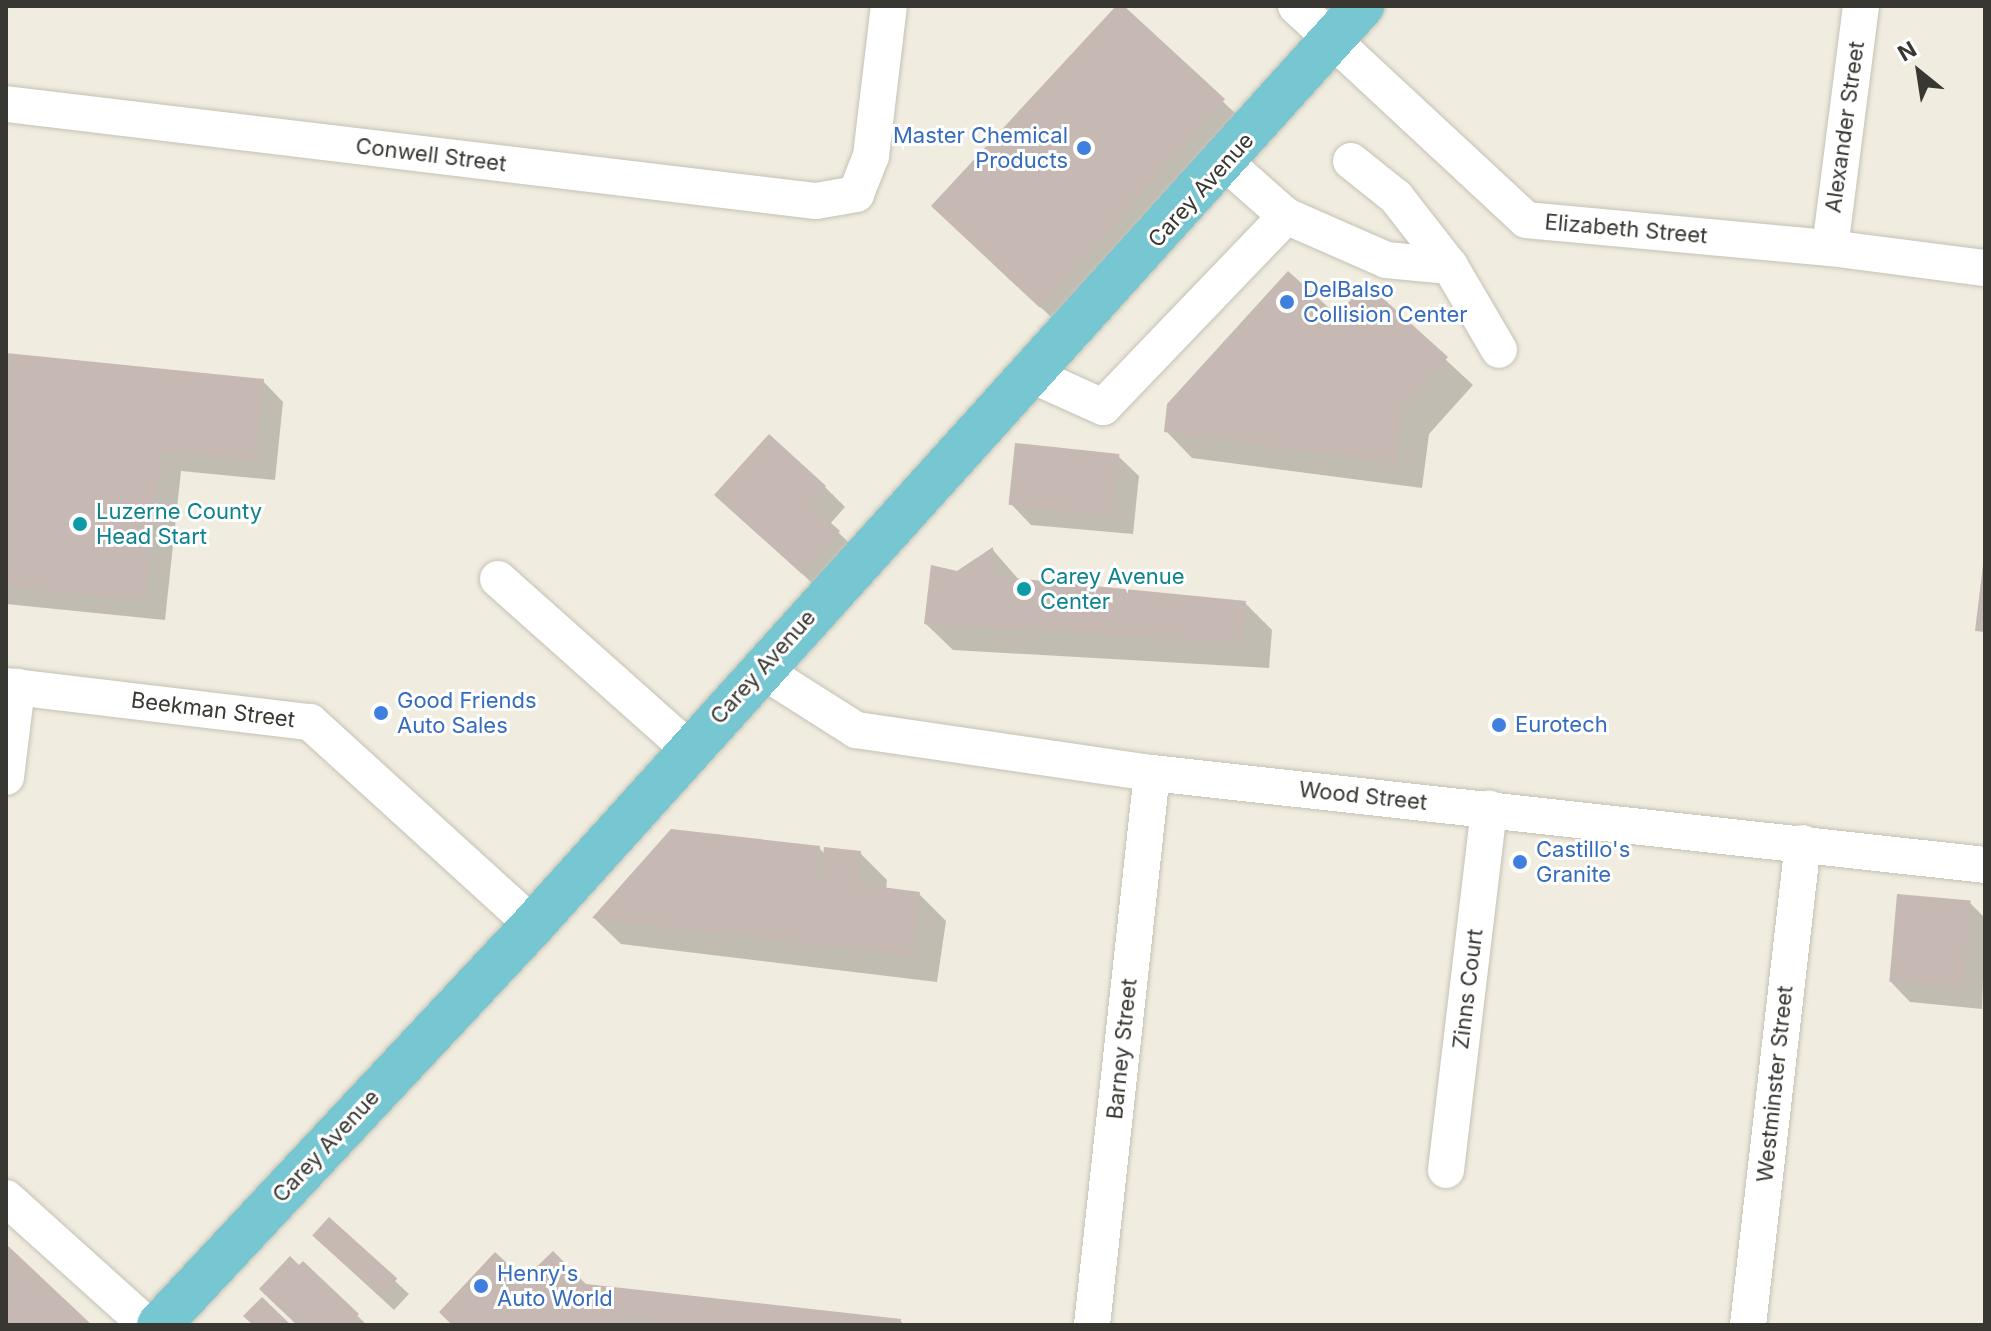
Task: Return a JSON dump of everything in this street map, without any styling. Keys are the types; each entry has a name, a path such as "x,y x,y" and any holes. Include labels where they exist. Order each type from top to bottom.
{"main road":[{"name":"Carey Avenue","path":"159,1325 533,925 760,669 1226,163 1335,42 1362,6"}],"street":[{"name":"Conwell Street","path":"6,104 816,201 856,194 871,156 889,6"},
{"name":"Elizabeth Street","path":"1296,6 1526,220 1830,248 1985,268"},
{"name":"Alexander Street","path":"1830,248 1861,6"},
{"path":"1351,161 1396,197 1450,266 1499,350"},
{"path":"1226,163 1286,216 1386,260 1450,266"},
{"path":"1032,375 1103,407 1286,216"},
{"path":"498,579 689,749"},
{"name":"Wood Street","path":"760,669 856,730 1152,773 1985,865"},
{"path":"6,777 11,686"},
{"name":"Beekman Street","path":"11,686 310,722 533,925"},
{"name":"Barney Street","path":"1092,1325 1152,773"},
{"name":"Zinns Court","path":"1446,1170 1489,809"},
{"name":"Westminster Street","path":"1748,1325 1803,843"},
{"path":"6,1198 147,1325"}],"building":[{"path":"1116,6 1124,6 1225,99 1040,308 931,206"},
{"path":"1288,271 1337,315 1366,283 1448,357 1403,407 1396,463 1164,432 1167,404"},
{"name":"Luzerne County Head Start","path":"6,353 264,379 255,461 161,451 145,601 6,586"},
{"path":"769,434 826,486 810,504 840,531 802,574 714,495"},
{"path":"1015,443 1119,454 1113,516 1009,505"},
{"name":"Carey Avenue Center","path":"993,547 994,576 1246,601 1243,642 924,624 931,565 957,571"},
{"path":"1985,565 1985,632 1975,631"},
{"path":"671,829 820,846 816,880 821,881 824,847 861,851 858,884 920,892 911,956 592,918"},
{"path":"1897,894 1971,900 1963,988 1889,982"},
{"path":"329,1217 397,1279 381,1297 312,1236"},
{"path":"6,1244 92,1325 6,1325"},
{"path":"553,1251 586,1284 901,1319 901,1325 682,1325 621,1318 620,1325 452,1325 439,1312 495,1252 524,1279"},
{"path":"290,1256 299,1265 303,1261 359,1314 349,1325 297,1325 259,1289"},
{"path":"262,1297 291,1325 253,1325 243,1316"}],"place":[{"name":"Master Chemical Products","path":"1084,148"},
{"name":"DelBalso Collision Center","path":"1287,302"},
{"name":"Luzerne County Head Start","path":"80,524"},
{"name":"Carey Avenue Center","path":"1024,589"},
{"name":"Good Friends Auto Sales","path":"381,713"},
{"name":"Eurotech","path":"1499,725"},
{"name":"Castillo's Granite","path":"1520,862"},
{"name":"Henry's Auto World","path":"481,1286"}]}
